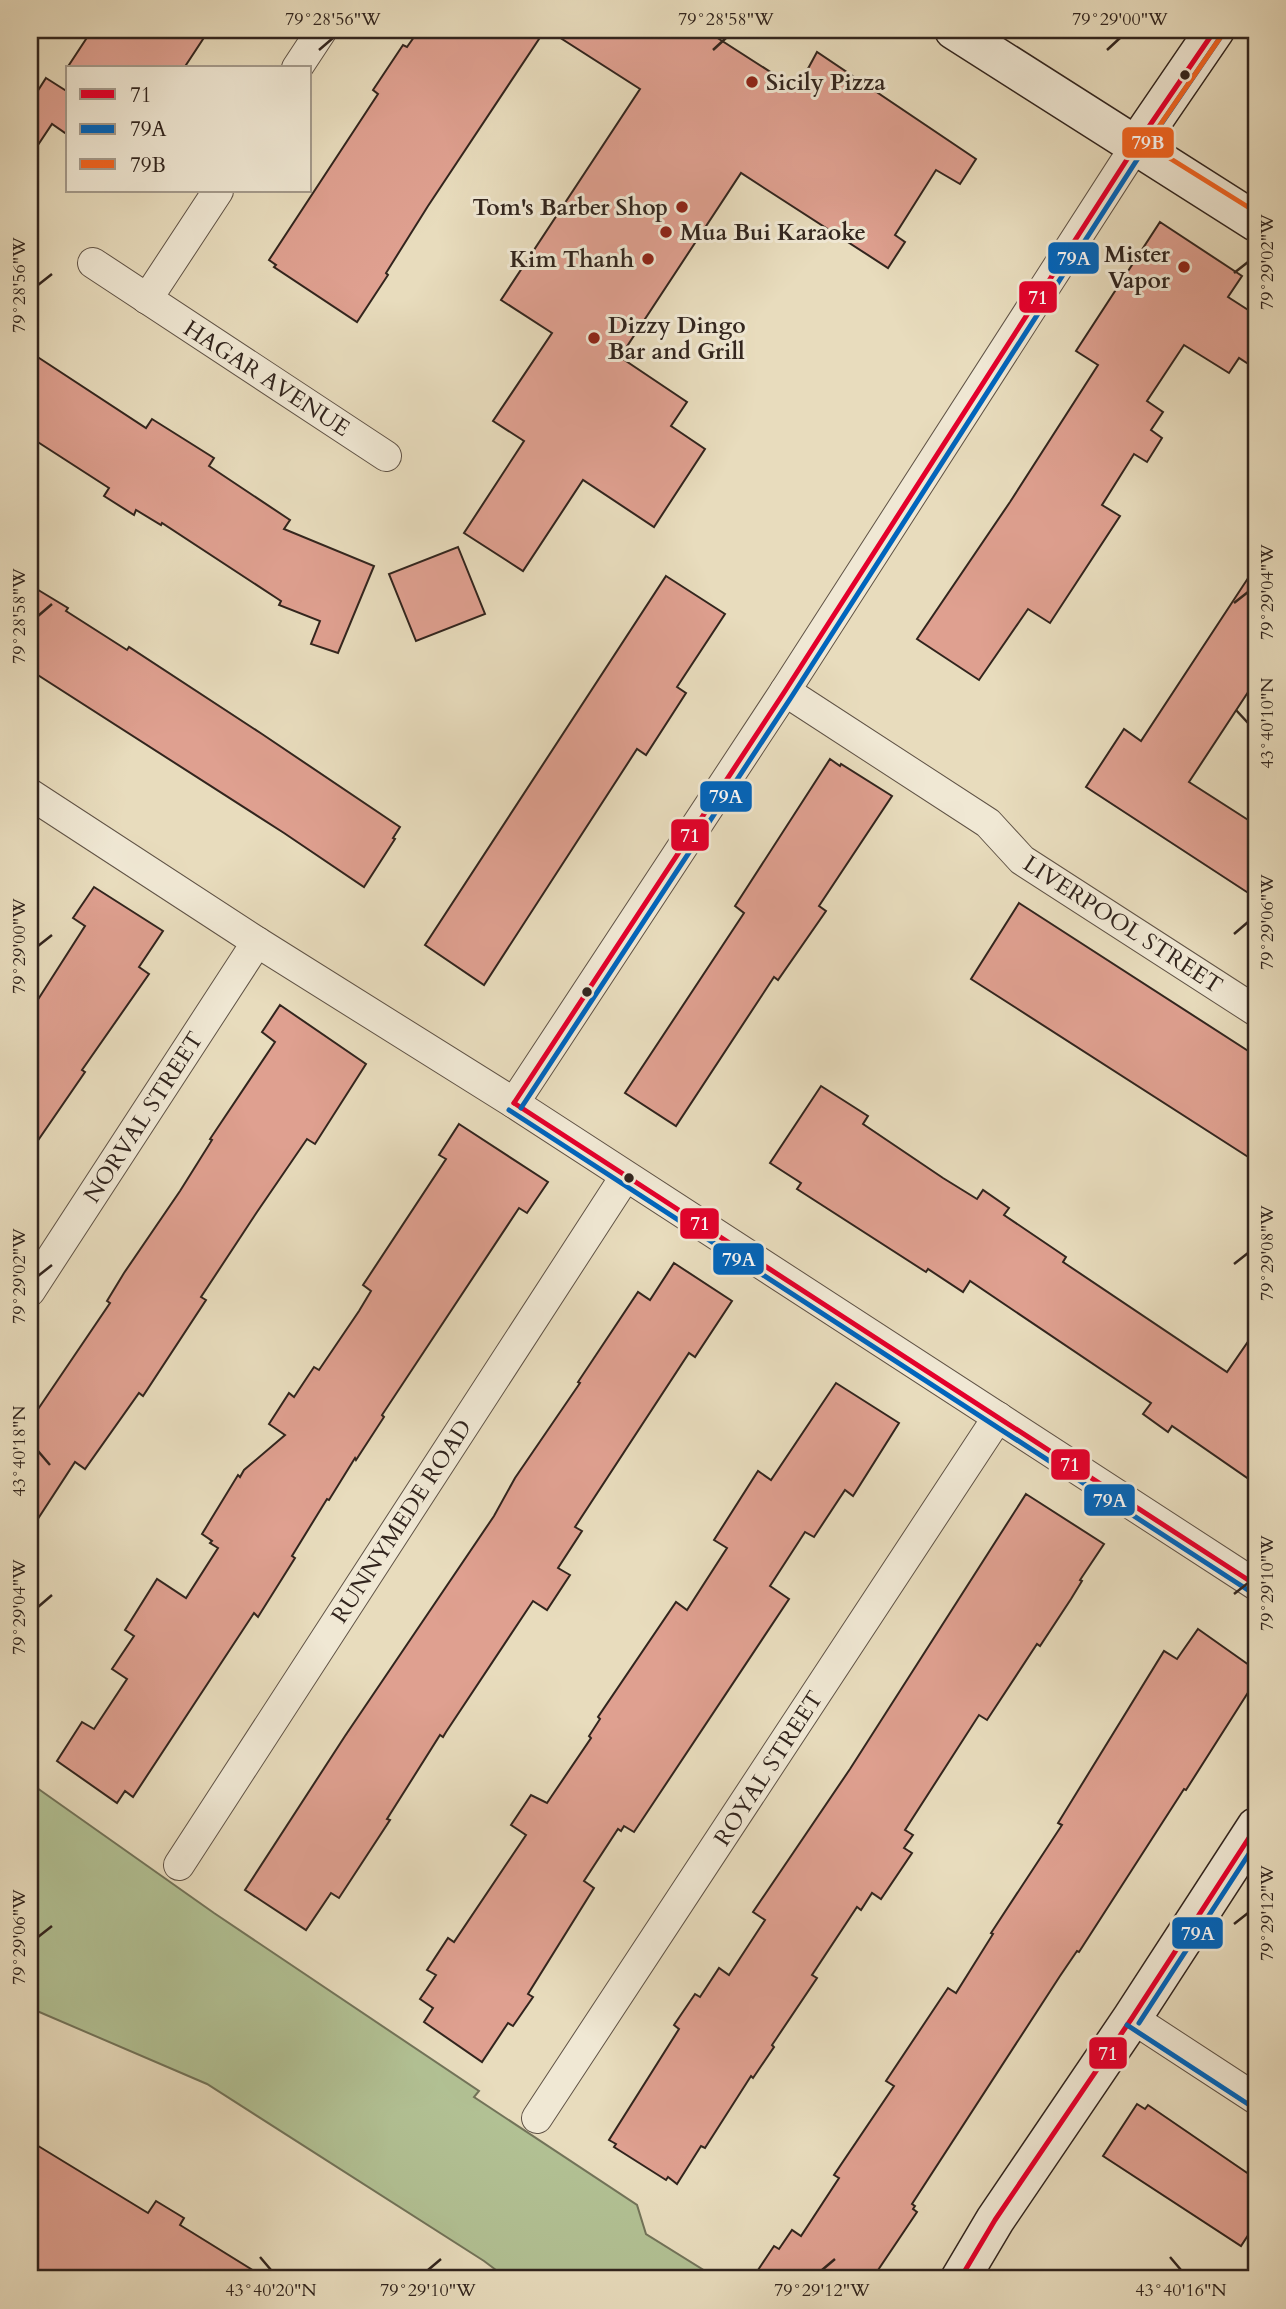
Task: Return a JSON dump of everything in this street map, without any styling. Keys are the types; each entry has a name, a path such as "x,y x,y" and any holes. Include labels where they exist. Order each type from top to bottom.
{"street":[{"path":"298,66 322,30"},
{"path":"954,30 1256,222"},
{"path":"514,1103 785,691 1135,147 1214,30"},
{"path":"147,299 217,192"},
{"name":"HAGAR AVENUE","path":"93,262 386,456"},
{"name":"LIVERPOOL STREET","path":"785,691 988,823 1022,860 1256,1011"},
{"path":"30,794 257,942 514,1103 1256,1585"},
{"name":"NORVAL STREET","path":"30,1292 257,942"},
{"name":"RUNNYMEDE ROAD","path":"178,1864 625,1177"},
{"name":"ROYAL STREET","path":"537,2118 998,1417"},
{"path":"960,2279 995,2220 1132,2018 1256,1827"},
{"path":"1132,2018 1256,2099"}],"green space":[{"path":"30,1783 214,1913 479,2091 474,2097 637,2205 646,2234 718,2279 508,2279 207,2084 30,2008"}],"building":[{"path":"92,30 209,30 185,66 68,66"},
{"path":"419,30 545,30 428,206 357,322 274,267 276,265 269,260 378,94 373,90 403,45 407,47"},
{"path":"548,30 705,30 797,89 817,52 976,159 960,184 936,170 895,235 905,242 888,268 741,173 620,357 687,402 671,426 705,449 654,527 583,480 523,571 464,533 524,441 493,421 552,333 501,300 640,89"},
{"path":"46,78 66,91 66,134 52,124 30,157 30,103"},
{"path":"1160,222 1242,276 1228,297 1256,315 1256,369 1239,358 1229,373 1184,345 1147,401 1163,412 1151,430 1162,438 1147,462 1134,454 1102,505 1120,516 1050,623 1028,609 979,680 917,639 1098,365 1076,351"},
{"path":"30,352 146,428 152,419 214,458 209,466 290,520 284,529 374,566 338,653 311,644 320,621 279,605 281,601 162,523 161,525 136,510 134,515 104,496 109,488 30,437"},
{"path":"458,547 485,614 416,641 389,574"},
{"path":"1256,566 1256,680 1189,782 1256,825 1256,898 1086,787 1124,729 1141,741"},
{"path":"666,576 725,614 677,687 686,693 646,755 637,749 484,985 425,945"},
{"path":"30,585 127,650 129,647 400,827 364,887 30,670"},
{"path":"830,759 892,796 819,906 826,911 778,980 774,977 676,1126 625,1093 744,913 735,906"},
{"path":"94,887 163,931 139,967 149,974 82,1070 85,1072 30,1152 30,1012 85,926 73,918"},
{"path":"1019,903 1256,1056 1256,1162 971,979"},
{"path":"280,1005 366,1064 315,1144 307,1139 257,1212 201,1297 206,1300 143,1396 139,1393 85,1469 75,1462 30,1531 30,1421 110,1303 107,1301 124,1273 275,1042 262,1032"},
{"path":"821,1086 868,1116 863,1124 943,1178 977,1199 983,1190 1009,1208 1004,1215 1066,1257 1063,1262 1227,1372 1256,1330 1256,1484 1172,1426 1168,1432 1143,1414 1151,1403 970,1281 963,1292 928,1269 926,1272 797,1189 801,1183 770,1163"},
{"path":"459,1124 548,1182 527,1213 519,1208 382,1415 384,1417 356,1460 355,1458 329,1500 327,1499 292,1556 295,1558 258,1617 254,1613 133,1797 125,1791 117,1803 57,1761 82,1722 94,1729 127,1679 112,1669 134,1636 125,1630 157,1579 186,1598 218,1548 202,1534 238,1475 240,1477 244,1470 285,1435 269,1424 289,1393 294,1397 314,1367 319,1370 359,1311 371,1291 363,1285 446,1159 439,1155"},
{"path":"674,1263 732,1301 695,1357 689,1353 575,1527 582,1531 558,1568 570,1575 547,1610 533,1601 443,1737 440,1735 387,1819 390,1820 339,1898 331,1893 306,1930 245,1890 345,1736 494,1516 515,1478 638,1292 650,1300"},
{"path":"836,1383 899,1423 853,1496 845,1490 814,1537 805,1532 770,1586 789,1599 634,1832 624,1826 621,1831 618,1829 584,1881 594,1888 528,1994 533,1997 513,2026 508,2023 482,2062 424,2022 433,2008 420,1999 436,1975 427,1970 448,1938 454,1942 526,1835 511,1825 531,1795 547,1803 591,1738 589,1736 600,1719 598,1717 676,1602 687,1610 727,1548 714,1540 758,1471 771,1480"},
{"path":"1026,1494 1104,1544 1040,1646 1037,1644 987,1720 979,1715 905,1830 913,1835 904,1848 912,1853 881,1899 872,1893 861,1910 857,1907 812,1975 817,1978 772,2045 774,2047 753,2078 751,2076 705,2148 701,2146 677,2184 668,2177 666,2180 614,2147 616,2144 609,2140 679,2029 674,2025 695,1994 700,1997 719,1968 729,1975 765,1920 753,1912 850,1769"},
{"path":"1198,1629 1256,1670 1256,1680 912,2204 917,2212 872,2279 752,2279 774,2246 779,2249 792,2230 801,2236 839,2178 834,2175 894,2086 886,2081 948,1988 956,1993 993,1934 991,1933 1062,1825 1058,1823 1164,1651 1177,1659"},
{"path":"1137,2104 1145,2109 1148,2105 1256,2179 1256,2223 1241,2246 1103,2156"},
{"path":"30,2141 148,2213 156,2201 184,2218 180,2225 267,2279 48,2279 30,2268"}],"transit line":[{"name":"71","path":"514,1103 785,691 1135,147 1215,30"},
{"name":"79A","path":"521,1108 792,696 1142,152 1222,35"},
{"name":"79B","path":"1222,35 1147,144 1256,212"},
{"name":"71","path":"514,1103 1256,1585"},
{"name":"79A","path":"509,1110 1251,1592"},
{"name":"71","path":"960,2279 995,2220 1132,2018 1256,1827"},
{"name":"79A","path":"1139,2023 1256,1843"},
{"name":"79A","path":"1127,2025 1251,2106"}],"place":[{"name":"Sicily Pizza","path":"752,82"},
{"name":"Tom's Barber Shop","path":"682,207"},
{"name":"Mua Bui Karaoke","path":"666,232"},
{"name":"Kim Thanh","path":"648,259"},
{"name":"Mister Vapor","path":"1184,267"},
{"name":"Dizzy Dingo Bar and Grill","path":"594,338"}]}
